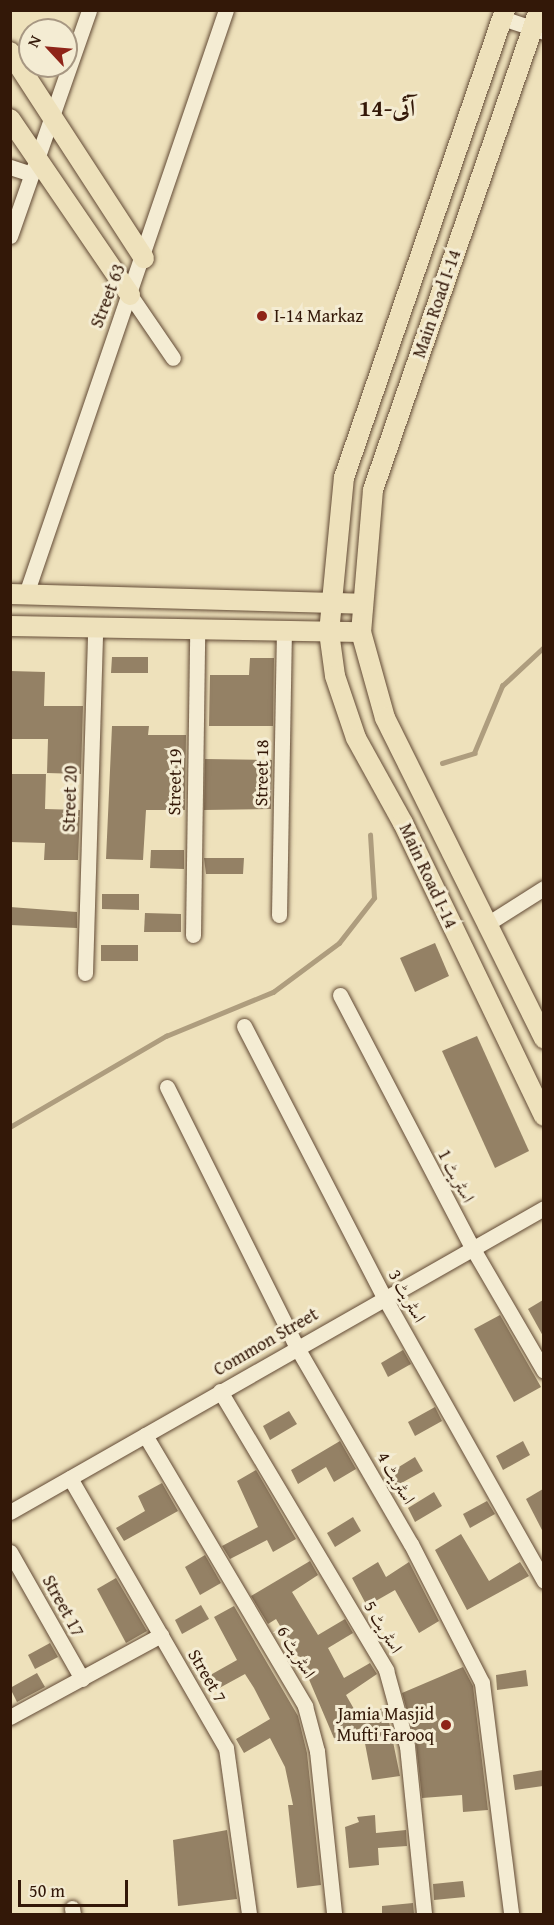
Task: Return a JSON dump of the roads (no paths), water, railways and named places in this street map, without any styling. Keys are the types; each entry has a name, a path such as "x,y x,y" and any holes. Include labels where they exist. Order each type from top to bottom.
{"main road":[{"name":"Main Road I-14","path":"504,14 344,477 330,601 329,632 335,676 356,738 403,823 543,1116"},
{"name":"Main Road I-14","path":"539,23 373,490 361,632 364,657 385,718 487,924 538,1013 543,1039"},
{"path":"10,52 51,120 144,258"},
{"path":"10,119 34,165 130,295"},
{"path":"18,594 330,601 362,604"},
{"path":"10,626 361,632"}],"street":[{"path":"10,236 89,10"},
{"name":"Street 63","path":"18,594 144,258 226,10"},
{"path":"504,14 539,23"},
{"path":"10,166 34,165"},
{"path":"130,295 173,358"},
{"name":"Street 20","path":"85,973 95,626"},
{"name":"Street 19","path":"193,935 197,630"},
{"name":"Street 18","path":"279,915 284,632"},
{"path":"487,924 543,888"},
{"name":"اسٹریٹ 1","path":"340,995 473,1249 543,1371"},
{"name":"اسٹریٹ 3","path":"244,1026 384,1297 543,1581"},
{"name":"اسٹریٹ 4","path":"167,1087 296,1346 411,1544 482,1683 511,1914"},
{"name":"Common Street","path":"10,1512 146,1436 296,1346 543,1208"},
{"name":"اسٹریٹ 5","path":"220,1391 386,1670 407,1746 423,1914"},
{"name":"اسٹریٹ 6","path":"146,1436 305,1706 317,1751 334,1914"},
{"name":"Street 7","path":"70,1478 226,1748 249,1914"},
{"name":"Street 17","path":"10,1552 82,1679"},
{"path":"10,1717 161,1635"}],"waterway":[{"path":"442,763 474,753 502,686 544,647"},
{"path":"10,1127 166,1036 273,992 339,943 374,898 370,835"}],"place":[{"name":"I-14 Markaz","path":"262,316"},
{"name":"Jamia Masjid Mufti Farooq","path":"446,1725"}],"district":[{"name":"آئی-14","path":"387,108"}]}
